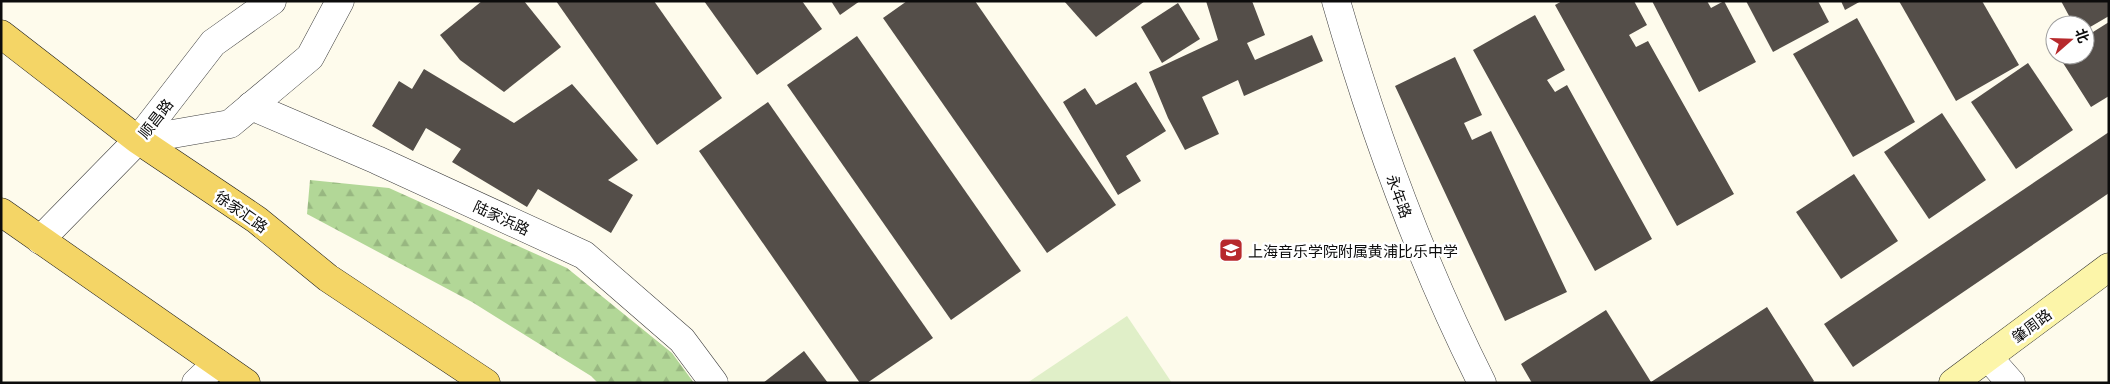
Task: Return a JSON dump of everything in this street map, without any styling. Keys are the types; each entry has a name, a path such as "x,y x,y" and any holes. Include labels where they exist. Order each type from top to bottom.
{"main road":[{"name":"徐家汇路","path":"1,34 138,140 257,220 328,278 486,383"},
{"path":"1,212 246,383"}],"street":[{"name":"顺昌路","path":"40,240 138,140 213,43 272,1"},
{"path":"138,140 230,124 310,56 340,1"},
{"name":"永年路","path":"1336,1 1352,57 1404,210 1450,320 1482,383"},
{"name":"陆家浜路","path":"252,106 377,160 584,255 682,340 714,383"},
{"name":"肇周路","path":"1953,383 2109,267"},
{"path":"1988,357 2011,383"},
{"path":"196,383 217,363"}],"green space":[{"path":"310,180 389,188 567,268 672,353 694,383 598,383 591,376 472,302 307,214"},
{"path":"1127,316 1172,383 1027,383"}],"building":[{"path":"482,1 524,1 561,47 504,92 460,60 440,35"},
{"path":"556,1 654,1 722,98 657,145"},
{"path":"704,1 802,1 822,29 757,75"},
{"path":"831,1 860,1 840,15"},
{"path":"907,1 975,1 1116,205 1047,253 883,18"},
{"path":"1064,1 1145,1 1096,37"},
{"path":"1206,1 1252,1 1265,35 1247,43 1255,60 1312,35 1323,61 1244,96 1238,80 1202,97 1219,134 1185,150 1168,118 1149,72 1218,40"},
{"path":"1562,1 1634,1 1647,25 1629,35 1636,47 1648,41 1734,194 1677,226 1555,5"},
{"path":"1652,1 1707,1 1711,8 1724,1 1756,62 1699,92"},
{"path":"1746,1 1818,1 1829,22 1773,52"},
{"path":"1841,1 1861,1 1845,10"},
{"path":"1899,1 1982,1 2019,65 1956,101"},
{"path":"2061,1 2109,1 2109,16 2095,24 2095,15 2069,15"},
{"path":"1178,3 1200,39 1162,63 1141,27"},
{"path":"1535,15 1565,70 1547,80 1555,92 1567,85 1652,239 1595,271 1473,50"},
{"path":"1857,18 1915,122 1853,157 1793,54"},
{"path":"2109,22 2109,96 2091,107 2064,65 2095,65 2095,31"},
{"path":"857,36 1021,271 951,320 787,85"},
{"path":"1455,57 1482,115 1464,123 1472,140 1491,131 1567,292 1505,321 1395,86"},
{"path":"2028,63 2073,130 2016,169 1971,102"},
{"path":"424,69 514,123 572,84 638,160 608,180 633,195 611,233 538,189 527,207 452,162 461,149 426,128 413,151 372,126 399,81 412,89"},
{"path":"1136,82 1166,131 1126,156 1141,181 1118,195 1063,102 1085,88 1096,105"},
{"path":"768,102 933,338 867,383 860,383 699,151"},
{"path":"1942,113 1986,180 1929,219 1884,152"},
{"path":"2109,132 2109,193 1853,367 1824,324"},
{"path":"1854,174 1898,241 1841,279 1796,212"},
{"path":"1767,307 1814,381 1812,383 1532,383 1521,364 1606,310 1651,382"},
{"path":"804,351 828,383 763,383"}],"place":[{"name":"上海音乐学院附属黄浦比乐中学","path":"1231,250"}]}
